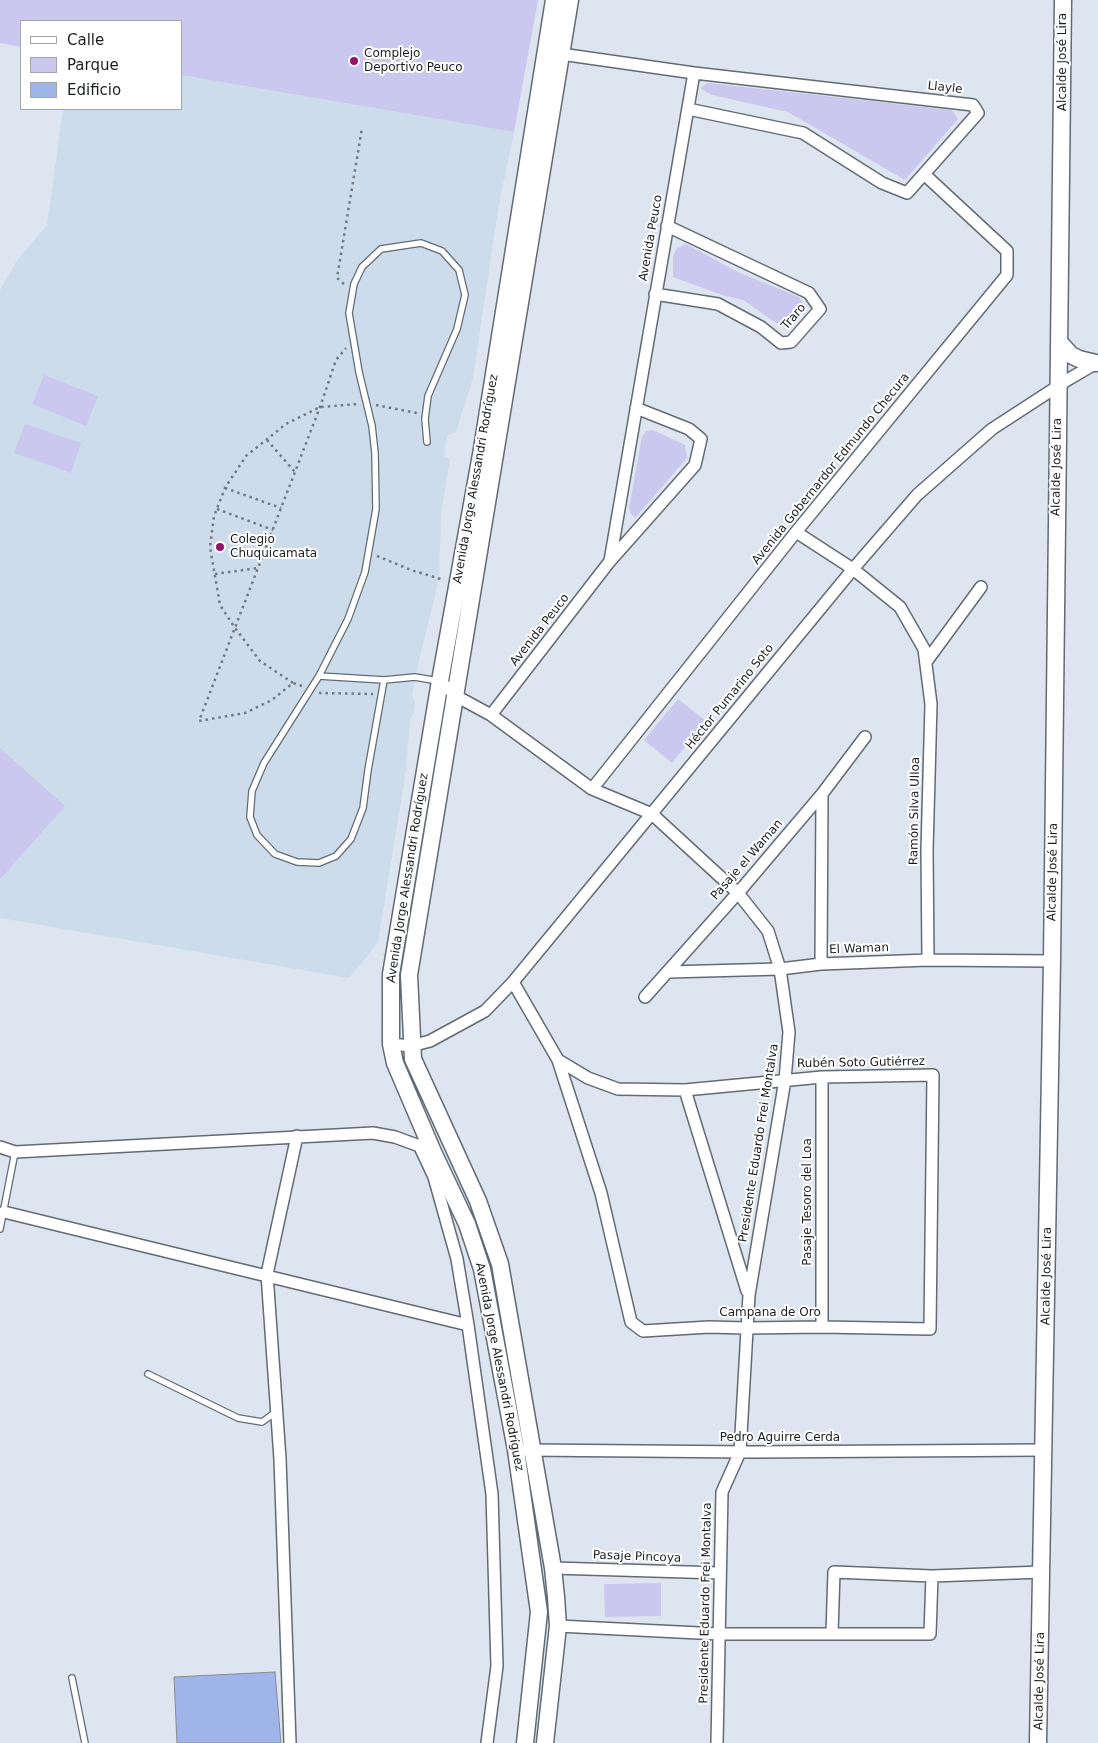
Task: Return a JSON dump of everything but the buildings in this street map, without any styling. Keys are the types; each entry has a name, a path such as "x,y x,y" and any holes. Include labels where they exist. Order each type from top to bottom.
{"street":[{"name":"Avenida Jorge Alessandri Rodríguez","path":"535,169 554,0"},
{"name":"Avenida Jorge Alessandri Rodríguez","path":"525,1743 539,1612 524,1450 500,1264 478,1201 413,1059 409,975 456,696 489,449 528,210 535,169 561,54 570,0"},
{"name":"Alcalde José Lira","path":"1038,1743 1052,961 1063,0"},
{"name":"Llayle","path":"561,54 694,74 972,105 978,114 907,193 882,183 803,133 688,109"},
{"name":"Avenida Peuco","path":"610,561 694,74"},
{"name":"Avenida Gobernardor Edmundo Checura","path":"592,789 796,532 1007,274 1008,251 924,174"},
{"name":"Traro","path":"655,294 718,304 761,327 781,343 792,342 820,309 809,294 667,226"},
{"path":"1060,343 1071,355 1078,359 1097,363"},
{"name":"Héctor Pumarino Soto","path":"391,1044 411,1046 430,1040 485,1010 512,982 853,569 917,495 992,430 1097,363"},
{"name":"Avenida Peuco","path":"491,715 610,561 695,465 701,439 690,429 636,408"},
{"name":"Avenida Jorge Alessandri Rodríguez","path":"489,449 458,582 391,974 391,1044 395,1063 426,1149 466,1224 482,1269 553,1568 558,1626 545,1743"},
{"name":"Ramón Silva Ulloa","path":"796,532 853,569 900,607 924,649 931,704 927,850 928,960"},
{"path":"926,662 982,587"},
{"name":"Presidente Eduardo Frei Montalva","path":"440,681 456,696 491,715 592,789 652,814 738,893 768,931 780,969 789,1032 785,1080 749,1295 740,1452 722,1492 717,1743"},
{"name":"Pasaje el Waman","path":"645,997 738,893 822,794 865,737"},
{"path":"821,964 822,794"},
{"name":"El Waman","path":"668,972 780,969 821,964 928,960 1052,961"},
{"name":"Rubén Soto Gutiérrez","path":"512,982 558,1060 588,1078 618,1089 686,1090 822,1077 933,1076"},
{"name":"Campana de Oro","path":"558,1060 601,1194 631,1322 643,1331 709,1327 822,1326 930,1329 933,1076"},
{"name":"Pasaje Tesoro del Loa","path":"822,1077 822,1326"},
{"path":"686,1090 749,1295"},
{"path":"0,1147 15,1152 373,1133 426,1149 457,1259 492,1494 496,1666 487,1743"},
{"path":"290,1743 280,1460 267,1275 297,1136"},
{"path":"4,1212 468,1325"},
{"name":"Pedro Aguirre Cerda","path":"524,1450 740,1452 1044,1450"},
{"name":"Pasaje Pincoya","path":"553,1568 720,1573"},
{"path":"832,1633 834,1572 932,1576 1042,1572"},
{"path":"558,1626 719,1634 930,1634 932,1576"}],"lane":[{"path":"384,680 363,808 351,838 336,856 320,863 297,862 274,854 257,836 250,817 252,790 264,763 319,676 348,619 365,572 376,509 375,453 372,426 359,372 349,313 354,284 362,267 381,250 421,243 442,251 459,270 465,295 457,329 428,396 426,415 427,442"},
{"path":"319,676 384,680 415,677 440,681"},
{"path":"0,1229 15,1152"},
{"path":"148,1374 238,1418 262,1422 276,1412"},
{"path":"72,1678 86,1743"}],"path":[{"path":"353,293 337,278 362,128"},
{"path":"293,683 272,700 245,713 199,721 336,360 353,339"},
{"path":"381,694 322,694 293,683 260,661 220,605 210,547 214,516 225,488 246,456 286,424 320,406 366,403 426,415"},
{"path":"267,440 295,472"},
{"path":"225,488 281,508"},
{"path":"217,509 273,530"},
{"path":"368,552 411,570 439,579 458,582"},
{"path":"215,574 258,568"}],"shaded area":[{"name":"Colegio Chuquicamata","path":"182,75 514,132 499,204 473,378 456,432 448,435 445,446 444,457 450,459 441,515 439,579 415,677 412,695 415,702 414,712 410,719 406,770 378,943 349,978 0,918 0,290 16,262 47,225 63,110 182,110"}],"green space":[{"name":"Complejo Deportivo Peuco","path":"0,0 538,0 514,132 182,75 182,20 20,20 20,47 0,43"},
{"path":"708,83 952,110 958,119 905,180 788,112 712,95 700,88"},
{"path":"686,244 738,272 799,297 803,304 801,312 790,324 782,327 743,300 725,296 673,277 673,256 677,248"},
{"path":"44,375 98,396 86,426 32,404"},
{"path":"25,424 81,443 71,473 14,453"},
{"path":"653,430 685,445 687,458 635,518 629,508 642,437 646,431"},
{"path":"678,699 706,721 672,763 644,740"},
{"path":"0,748 65,806 1,878 0,877"},
{"path":"661,1583 661,1616 605,1617 604,1584"}],"place":[{"name":"Complejo Deportivo Peuco","path":"354,61"},
{"name":"Colegio Chuquicamata","path":"220,547"}]}
